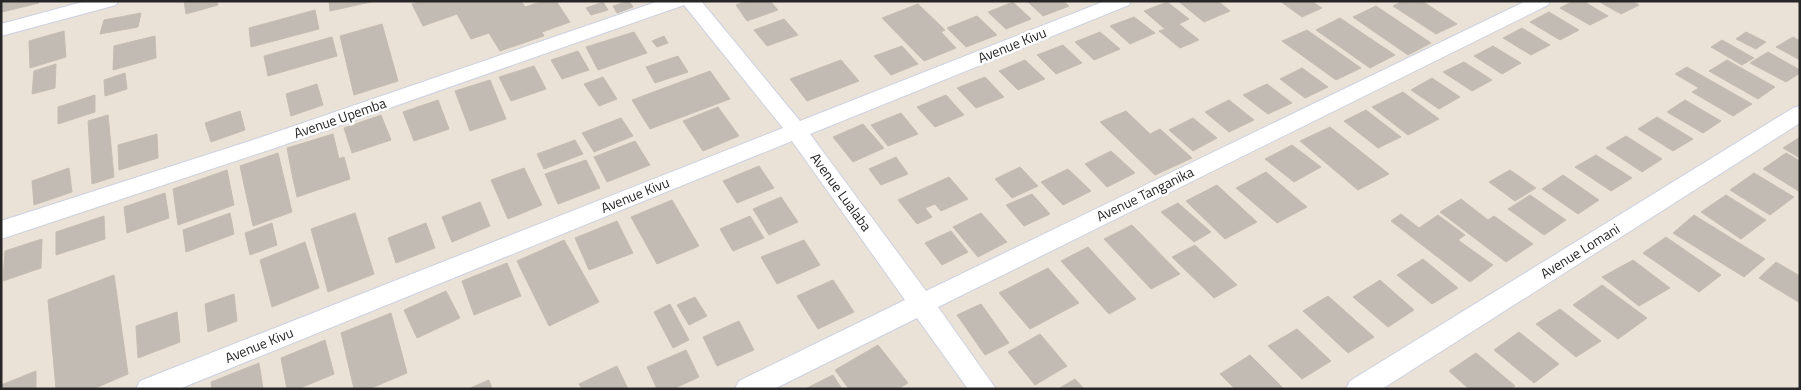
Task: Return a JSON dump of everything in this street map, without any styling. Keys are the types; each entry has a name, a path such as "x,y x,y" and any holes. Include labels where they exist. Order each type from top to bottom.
{"street":[{"path":"1,30 109,1"},
{"name":"Avenue Upemba","path":"1,230 267,143 678,1"},
{"name":"Avenue Lualaba","path":"691,1 796,130 983,389"},
{"name":"Avenue Kivu","path":"149,389 1122,1"},
{"name":"Avenue Tanganika","path":"748,389 1542,1"},
{"name":"Avenue Lomani","path":"1359,389 1800,113"}],"building":[{"path":"3,1 39,1 39,3 2,12"},
{"path":"184,1 217,1 218,5 186,14"},
{"path":"329,1 375,1 330,11"},
{"path":"421,1 521,1 525,7 543,1 556,1 570,22 542,32 544,36 500,51 489,33 471,39 457,14 423,26 412,4"},
{"path":"629,1 633,7 617,13 613,6"},
{"path":"747,1 770,1 778,10 747,21 736,5"},
{"path":"1027,1 1063,1 1069,6 1043,16"},
{"path":"1178,1 1218,1 1230,11 1204,22"},
{"path":"1280,1 1311,1 1322,8 1302,17"},
{"path":"1403,1 1422,1 1457,24 1436,34 1393,6"},
{"path":"1573,1 1583,1 1608,16 1590,25 1560,8"},
{"path":"1598,1 1632,1 1639,5 1621,14"},
{"path":"603,2 608,10 591,15 586,8"},
{"path":"1013,2 1031,19 1006,29 988,12"},
{"path":"1167,2 1189,19 1179,24 1199,40 1180,48 1159,31 1165,29 1144,11"},
{"path":"918,4 945,30 941,32 956,48 924,61 882,18"},
{"path":"1376,6 1431,43 1408,55 1353,17"},
{"path":"315,10 319,29 251,47 249,28"},
{"path":"1549,12 1579,30 1560,40 1530,22"},
{"path":"141,13 138,27 100,34 104,20"},
{"path":"977,16 997,35 966,47 947,28"},
{"path":"1134,17 1155,33 1130,44 1110,26"},
{"path":"1340,18 1395,55 1370,68 1316,30"},
{"path":"784,19 798,35 767,46 754,30"},
{"path":"382,24 398,81 354,95 340,36"},
{"path":"1522,28 1550,45 1531,55 1503,38"},
{"path":"1307,30 1361,68 1336,80 1282,41"},
{"path":"64,31 66,57 30,68 29,41"},
{"path":"634,32 647,53 598,70 586,47"},
{"path":"1100,32 1120,49 1094,60 1075,42"},
{"path":"1746,32 1766,42 1756,49 1736,39"},
{"path":"155,36 156,58 113,70 114,46"},
{"path":"664,36 668,43 657,47 652,41"},
{"path":"332,37 337,56 268,76 264,56"},
{"path":"1793,37 1800,41 1800,60 1776,47"},
{"path":"1722,40 1754,58 1742,65 1711,47"},
{"path":"1063,45 1082,63 1056,74 1037,55"},
{"path":"902,46 918,64 891,75 874,56"},
{"path":"1493,46 1521,63 1502,74 1474,56"},
{"path":"578,51 589,70 562,79 551,60"},
{"path":"1768,52 1800,70 1800,73 1786,82 1750,63"},
{"path":"678,56 688,72 655,83 646,67"},
{"path":"841,60 859,81 807,101 790,79"},
{"path":"1025,60 1045,79 1018,90 999,71"},
{"path":"1727,60 1775,87 1758,99 1709,71"},
{"path":"1464,62 1492,80 1472,91 1443,72"},
{"path":"56,64 55,88 32,94 34,71"},
{"path":"534,66 546,89 511,101 499,77"},
{"path":"1687,67 1752,104 1733,116 1692,92 1699,88 1675,74"},
{"path":"1302,68 1328,87 1305,98 1280,79"},
{"path":"710,71 730,99 650,129 632,100"},
{"path":"125,73 127,89 105,96 104,80"},
{"path":"603,77 617,99 599,106 584,84"},
{"path":"985,77 1004,97 976,108 957,88"},
{"path":"1432,78 1460,97 1439,109 1411,90"},
{"path":"490,80 506,119 470,131 455,91"},
{"path":"317,84 323,105 291,116 286,94"},
{"path":"1267,84 1292,103 1268,114 1243,95"},
{"path":"1403,92 1439,119 1408,135 1372,107"},
{"path":"95,95 95,112 58,124 58,107"},
{"path":"946,95 964,115 935,127 917,107"},
{"path":"438,100 449,129 414,141 403,112"},
{"path":"1229,100 1254,120 1229,132 1205,112"},
{"path":"1685,100 1721,121 1703,133 1667,112"},
{"path":"718,107 739,136 703,151 683,121"},
{"path":"1366,110 1401,137 1378,148 1344,121"},
{"path":"240,111 245,130 211,142 205,123"},
{"path":"1126,111 1150,134 1160,129 1192,158 1155,175 1100,122"},
{"path":"901,113 918,134 888,146 871,125"},
{"path":"108,115 114,177 92,184 88,121"},
{"path":"381,115 391,140 352,153 344,128"},
{"path":"1657,117 1693,139 1673,151 1638,129"},
{"path":"621,118 633,136 594,152 582,133"},
{"path":"1193,118 1217,138 1193,151 1169,130"},
{"path":"863,124 884,148 853,162 833,137"},
{"path":"1330,127 1389,174 1358,190 1300,141"},
{"path":"157,134 158,158 119,170 118,145"},
{"path":"333,134 339,159 292,174 287,148"},
{"path":"1626,136 1662,159 1642,172 1606,148"},
{"path":"1800,137 1800,158 1783,148"},
{"path":"575,140 583,154 544,169 537,154"},
{"path":"635,141 650,165 607,182 594,157"},
{"path":"1292,145 1321,167 1294,182 1265,159"},
{"path":"1111,151 1135,173 1107,187 1085,164"},
{"path":"278,153 292,212 253,226 240,166"},
{"path":"1786,153 1800,161 1800,192 1763,169"},
{"path":"1596,155 1632,178 1611,191 1575,167"},
{"path":"344,157 350,179 297,197 292,174"},
{"path":"896,157 908,174 881,185 869,169"},
{"path":"586,160 600,188 558,204 545,174"},
{"path":"759,166 774,188 737,203 723,181"},
{"path":"1020,167 1038,186 1012,198 995,179"},
{"path":"69,168 72,192 34,205 32,181"},
{"path":"524,168 542,205 508,219 491,180"},
{"path":"1068,169 1091,191 1063,205 1041,182"},
{"path":"227,170 234,205 178,225 173,189"},
{"path":"1510,170 1536,188 1515,201 1489,182"},
{"path":"1266,172 1307,207 1277,223 1236,188"},
{"path":"1754,173 1794,197 1770,215 1730,190"},
{"path":"1563,175 1599,200 1578,214 1542,189"},
{"path":"949,177 968,199 941,211 935,204 925,208 932,217 917,224 898,200"},
{"path":"1217,185 1257,222 1225,239 1186,201"},
{"path":"165,193 169,218 127,233 124,207"},
{"path":"1032,194 1050,214 1024,226 1006,205"},
{"path":"1530,195 1566,220 1544,235 1508,209"},
{"path":"1726,195 1766,220 1741,239 1701,212"},
{"path":"781,197 798,222 769,235 753,209"},
{"path":"1461,199 1488,220 1494,216 1533,244 1506,262 1440,212"},
{"path":"672,200 699,246 657,264 631,217"},
{"path":"480,202 490,226 452,242 442,217"},
{"path":"1178,203 1211,232 1194,242 1161,212"},
{"path":"230,213 234,234 186,252 183,230"},
{"path":"355,213 374,274 328,292 311,229"},
{"path":"981,213 1007,242 978,257 953,227"},
{"path":"1401,214 1419,228 1438,215 1465,235 1458,240 1493,265 1470,282 1391,221"},
{"path":"1694,215 1765,259 1744,277 1673,233"},
{"path":"104,216 105,239 56,255 56,232"},
{"path":"750,216 764,238 733,251 720,229"},
{"path":"617,221 633,253 589,270 575,238"},
{"path":"272,223 277,245 250,255 245,233"},
{"path":"426,223 435,248 396,263 388,238"},
{"path":"1132,225 1180,274 1151,289 1104,239"},
{"path":"951,231 968,252 942,265 925,243"},
{"path":"1666,237 1721,275 1699,292 1643,253"},
{"path":"42,239 41,268 3,281 5,251"},
{"path":"564,240 599,302 549,326 517,261"},
{"path":"804,240 820,265 777,284 761,257"},
{"path":"305,242 319,288 272,307 260,260"},
{"path":"1195,245 1237,285 1214,298 1172,257"},
{"path":"1088,247 1136,299 1109,314 1061,261"},
{"path":"1423,259 1458,288 1432,304 1397,275"},
{"path":"1633,260 1670,288 1639,306 1602,277"},
{"path":"1776,262 1800,276 1800,303 1759,278"},
{"path":"507,263 521,296 474,315 462,281"},
{"path":"1048,268 1079,303 1030,329 999,293"},
{"path":"114,275 128,374 93,389 56,389 48,300"},
{"path":"833,280 854,312 818,329 797,296"},
{"path":"1380,280 1414,310 1388,327 1353,297"},
{"path":"1602,285 1647,318 1618,339 1573,305"},
{"path":"446,291 460,318 417,338 404,310"},
{"path":"234,294 237,321 208,332 205,304"},
{"path":"1328,296 1374,337 1348,353 1303,311"},
{"path":"695,297 707,316 689,325 677,305"},
{"path":"670,304 689,340 673,348 654,312"},
{"path":"981,304 1009,343 985,355 957,315"},
{"path":"1560,309 1601,341 1576,357 1536,324"},
{"path":"177,312 180,342 138,358 136,326"},
{"path":"391,313 407,373 369,389 354,389 341,333"},
{"path":"739,321 754,350 717,366 703,337"},
{"path":"1297,329 1331,361 1302,379 1268,346"},
{"path":"1519,332 1559,364 1534,383 1494,350"},
{"path":"1040,334 1067,366 1035,385 1008,352"},
{"path":"325,340 334,374 298,389 287,389 281,358"},
{"path":"878,345 908,383 898,389 849,389 835,370"},
{"path":"686,350 699,377 673,389 657,389 647,367"},
{"path":"1476,353 1515,386 1511,389 1469,389 1449,371"},
{"path":"1250,355 1284,389 1235,389 1220,374"},
{"path":"259,363 263,389 212,389 211,382"},
{"path":"617,366 628,389 582,389 579,384"},
{"path":"36,371 36,389 1,389 1,385"},
{"path":"833,375 842,389 805,389"},
{"path":"1075,379 1084,389 1058,389"},
{"path":"489,380 492,389 468,389"}]}
